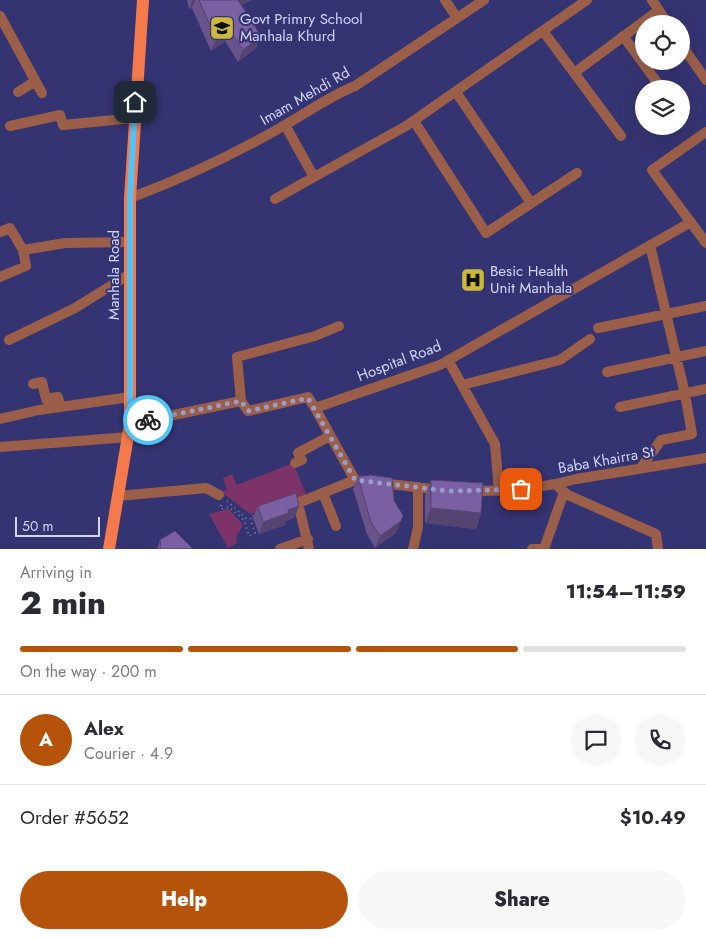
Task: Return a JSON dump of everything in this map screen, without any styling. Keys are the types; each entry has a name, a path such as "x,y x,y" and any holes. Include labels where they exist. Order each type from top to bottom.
{"main road":[{"name":"Manhala Road","path":"109,549 130,424 130,198 143,0"}],"street":[{"path":"445,0 457,18"},
{"name":"Imam Mehdi Rd","path":"130,198 190,176 285,125 339,93 355,86 484,0"},
{"path":"275,199 414,121 587,0"},
{"path":"652,0 662,15"},
{"path":"574,73 659,10"},
{"path":"0,16 42,94"},
{"path":"544,31 620,136"},
{"path":"623,36 655,80"},
{"path":"690,57 706,80"},
{"path":"18,92 34,82"},
{"path":"456,92 531,202"},
{"path":"10,126 60,115 63,125 134,118"},
{"path":"414,121 486,233 578,173"},
{"path":"285,125 314,177"},
{"path":"706,132 652,170 706,243"},
{"name":"Hospital Road","path":"316,408 440,364 691,222"},
{"path":"0,232 10,228 23,250 26,266 0,277"},
{"path":"23,250 65,243 130,242"},
{"path":"640,469 662,440 692,434 677,357 650,245"},
{"path":"9,340 75,308 130,274"},
{"path":"598,328 706,306"},
{"path":"280,549 308,544 298,502 355,480 316,408 308,398 248,411 241,401 238,356 315,336 339,326"},
{"path":"462,385 560,360 590,339"},
{"path":"607,372 706,351"},
{"path":"448,360 495,444 499,491"},
{"path":"33,384 42,382 46,400 58,397 60,406"},
{"path":"620,407 706,389"},
{"path":"0,419 60,406 130,396"},
{"path":"130,424 241,401"},
{"path":"295,463 302,460 298,453 330,436"},
{"path":"0,447 129,437"},
{"name":"Baba Khairra St","path":"355,480 454,491 560,488 576,479 706,458"},
{"path":"413,549 418,527 418,487"},
{"path":"118,496 206,488 219,495"},
{"path":"544,549 560,488 656,534 658,549"},
{"path":"323,493 336,526"},
{"path":"532,549 539,549"}],"path":[{"path":"219,495 221,509 229,507 245,519"},
{"path":"219,495 245,519 249,536 255,533 250,517"},
{"path":"245,519 258,514"}],"shaded area":[{"path":"293,463 307,496 250,514 220,491 227,490 223,478 232,474 237,485"},
{"path":"229,509 243,525 236,537 237,543 228,548 209,514"}],"building":[{"path":"199,0 238,0 261,36 243,50 229,29 216,39"},
{"path":"370,475 392,478 394,501 403,515 401,521 380,536 371,522 358,477"},
{"path":"431,480 483,483 481,513 431,508"},
{"path":"296,493 299,506 288,510 289,513 263,522 258,506"},
{"path":"175,531 191,549 161,549 160,540"}],"way so far":[{"path":"148,420 241,401 248,411 308,398 316,408 355,480 449,491 504,491 521,489"}],"place":[{"name":"Govt Primry School Manhala Khurd","path":"222,28"},
{"name":"Besic Health Unit Manhala","path":"473,280"}],"route":[{"path":"135,102 130,198 130,424 148,420"}]}
